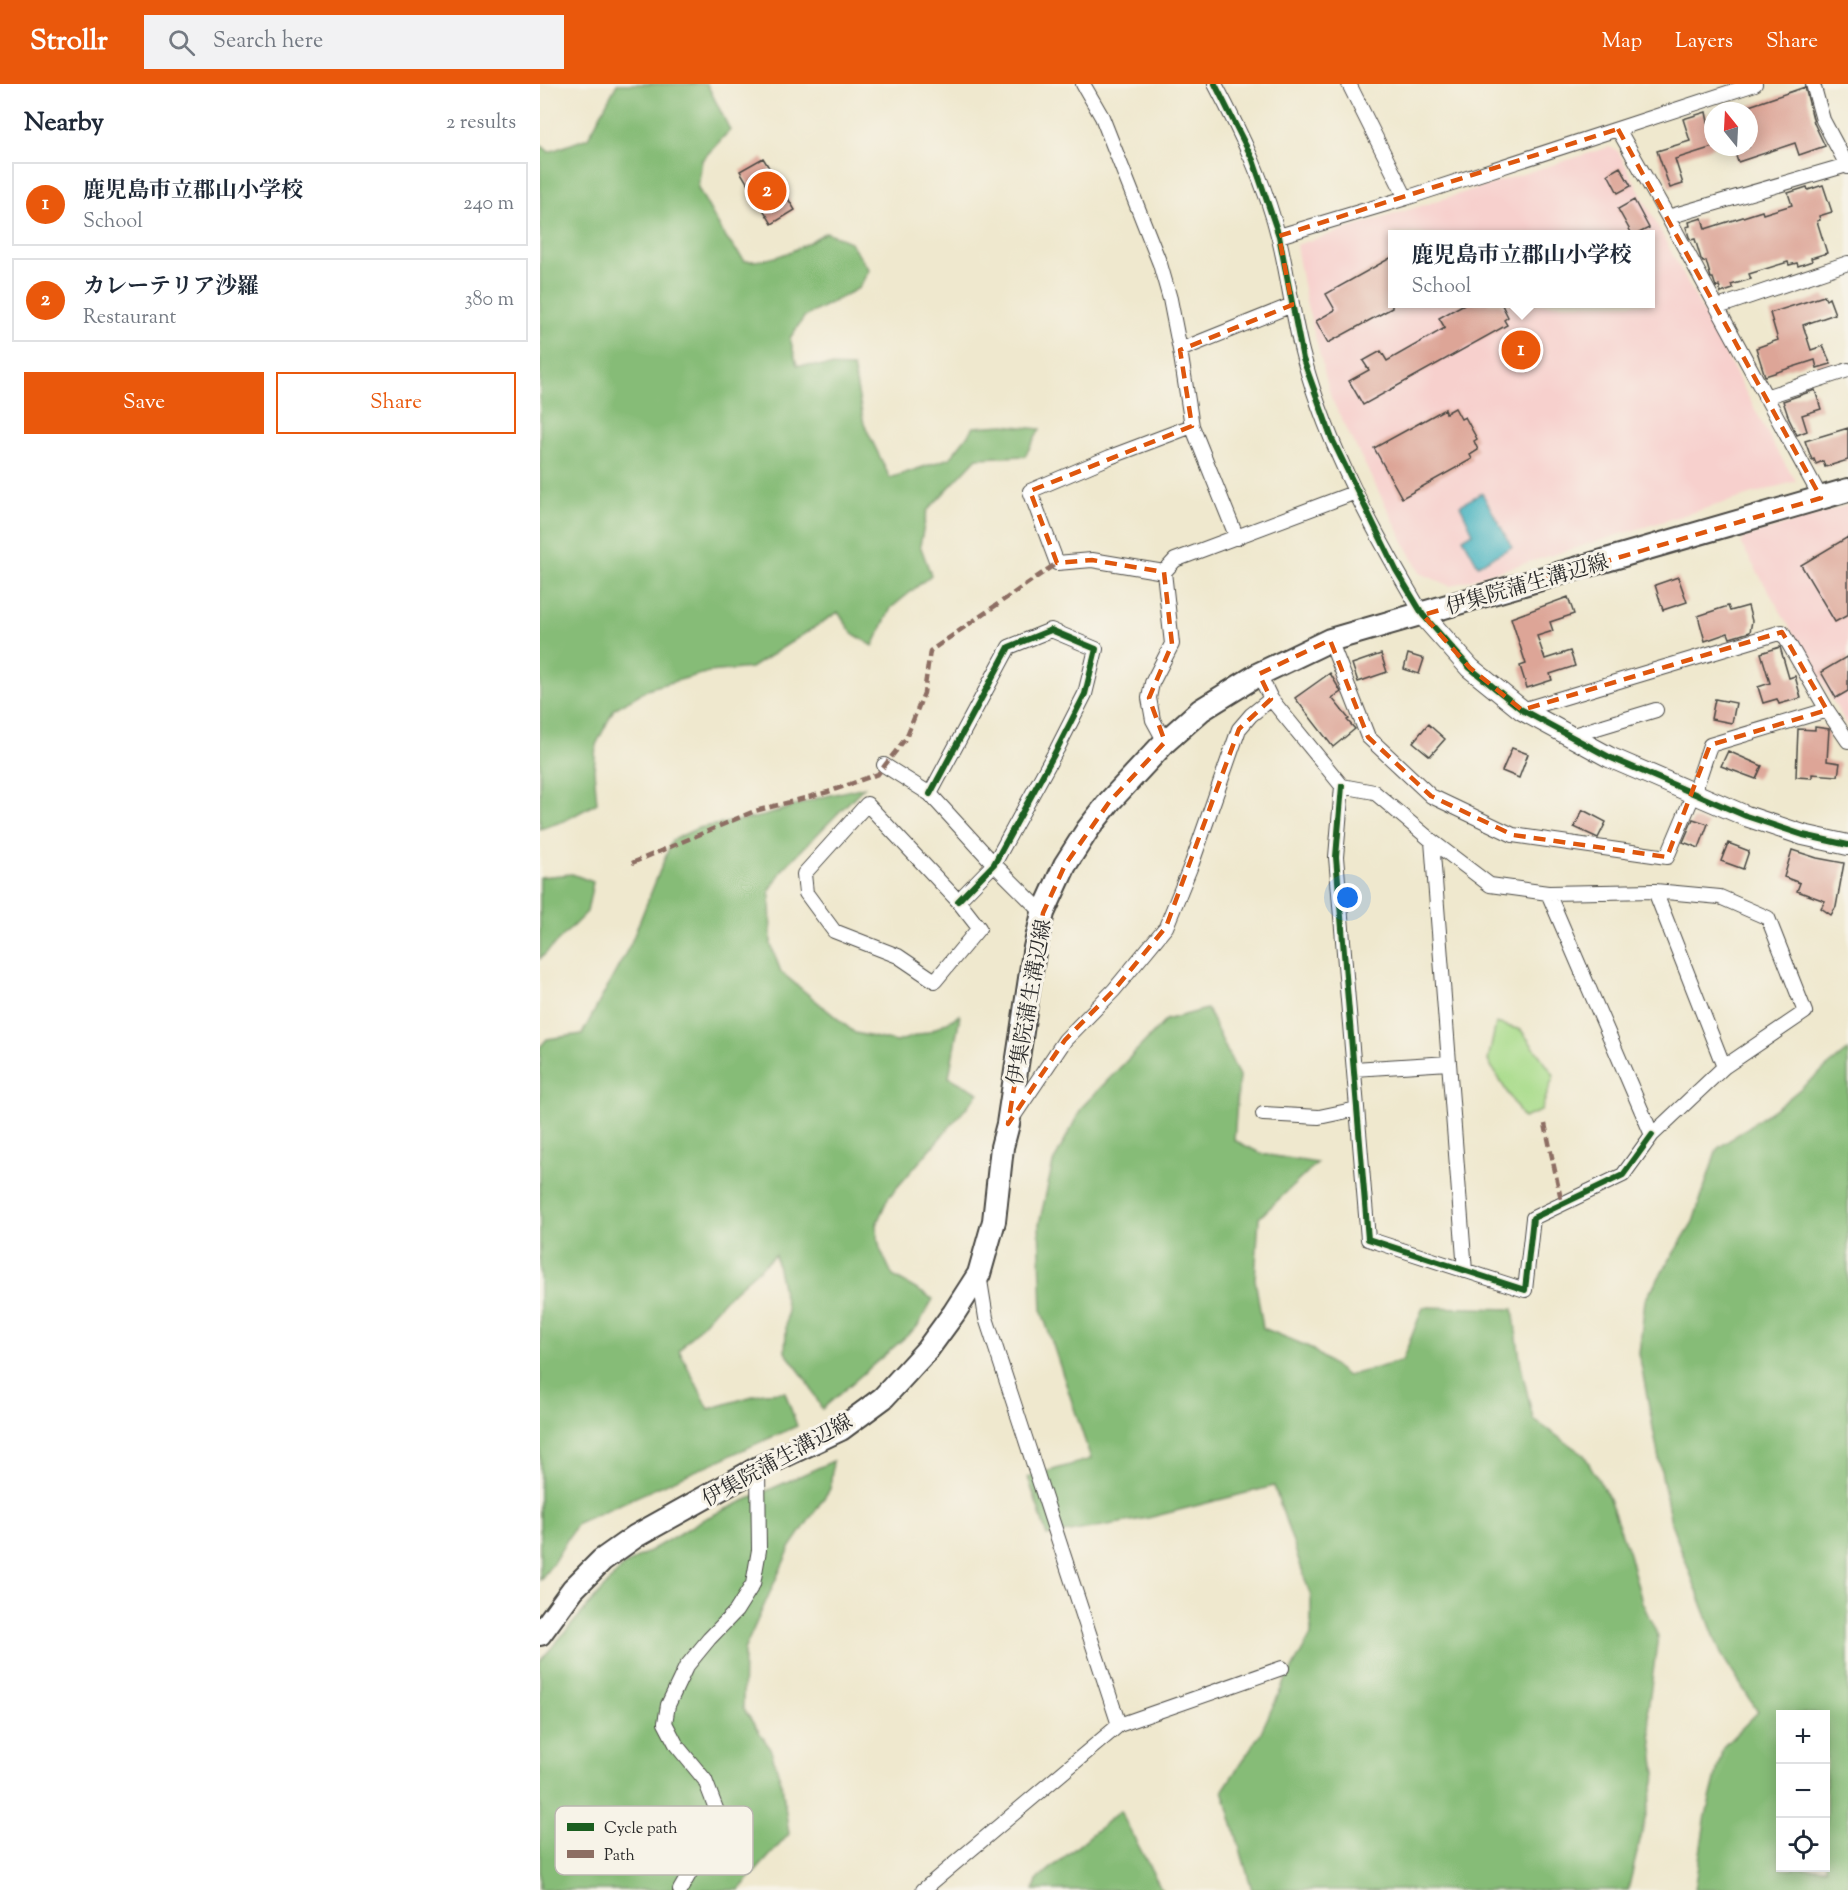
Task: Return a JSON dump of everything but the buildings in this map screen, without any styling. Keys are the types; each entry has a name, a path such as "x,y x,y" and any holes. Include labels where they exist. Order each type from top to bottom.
{"main road":[{"name":"伊集院蒲生溝辺線","path":"540,1634 573,1589 602,1560 636,1536 758,1468 842,1429 883,1398 927,1350 954,1313 979,1274 994,1221 1002,1147 1008,1124 1027,990 1043,913 1065,865 1088,829 1110,801 1165,742 1201,710 1259,674 1330,640 1423,615 1848,490"}],"street":[{"path":"1083,84 1102,117 1160,264 1170,299 1192,426 1237,538"},
{"path":"1215,84 1253,160 1279,236 1303,359 1332,439 1396,570 1423,615 1470,668 1522,710 1570,736 1609,757 1746,816 1803,835 1848,845"},
{"path":"1349,84 1406,198"},
{"path":"1279,236 1406,198 1755,84"},
{"path":"1668,216 1847,166 1823,120 1813,84"},
{"path":"1618,129 1668,216 1821,498"},
{"path":"1718,307 1848,263"},
{"path":"1180,350 1292,304"},
{"path":"1765,397 1848,370"},
{"path":"1164,572 1092,560 1057,562 1030,491 1192,426"},
{"path":"1165,742 1153,720 1149,698 1152,683 1172,644 1164,572 1175,560 1356,492"},
{"path":"930,794 1009,647 1051,630 1096,649 1085,694 994,864 958,901"},
{"path":"1522,710 1782,632 1827,710 1848,741"},
{"path":"1330,640 1368,737 1431,796 1513,835 1667,857 1694,793 1710,745 1827,710"},
{"path":"1259,674 1271,699 1342,786 1374,792 1432,842 1490,885 1548,893 1655,891 1720,897 1768,918 1805,1012 1724,1067 1652,1136 1623,1175 1533,1218 1525,1290 1368,1239 1336,857 1342,786"},
{"path":"1008,1124 1065,1040 1114,990 1166,927 1192,863 1239,729 1251,715 1271,699"},
{"path":"1570,736 1656,710"},
{"path":"884,765 930,794 1043,913"},
{"path":"867,804 958,901 980,928 935,981 898,956 834,931 806,893 804,874 867,804"},
{"path":"1432,842 1465,1271"},
{"path":"1655,891 1724,1067"},
{"path":"1548,893 1652,1136"},
{"path":"1354,1069 1449,1063"},
{"path":"1263,1114 1319,1117 1357,1109"},
{"path":"979,1274 986,1318 1119,1725"},
{"path":"715,1806 705,1780 677,1746 665,1723 668,1705 686,1667 736,1611 753,1584 759,1550 758,1468"},
{"path":"923,1890 1119,1725 1282,1668"},
{"path":"681,1890 689,1875"}],"highlighted area":[{"path":"1618,129 1821,498 1423,615 1470,668 1522,710 1782,632 1827,710 1710,745 1667,857 1513,835 1431,796 1368,737 1330,640 1259,674 1271,699 1239,729 1166,927 1114,990 1065,1040 1008,1124 1043,913 1065,865 1110,801 1165,742 1149,698 1172,644 1164,572 1092,560 1057,563 1030,491 1192,426 1180,350 1292,305 1279,236"}],"shaded area":[{"path":"1609,147 1618,151 1777,451 1796,481 1450,586 1420,573 1331,398 1306,301 1296,245"},
{"path":"1848,505 1848,727 1741,544 1745,537"}],"green space":[{"path":"617,84 707,84 730,130 702,160 698,188 725,237 745,261 767,259 787,253 826,232 850,242 869,270 859,288 804,317 790,338 797,365 853,367 864,424 890,478 950,458 974,427 1004,425 1040,429 1025,456 977,458 927,511 920,545 931,575 891,608 873,646 852,633 838,612 751,668 709,672 650,688 614,709 596,745 594,770 597,803 564,821 540,829 540,144 549,152 588,138"},
{"path":"864,787 783,869 770,890 771,945 781,972 855,1033 896,1042 931,1031 960,1015 949,1077 979,1093 888,1198 876,1225 880,1249 893,1276 933,1299 917,1327 822,1409 807,1381 785,1352 787,1310 775,1255 725,1299 679,1350 709,1409 763,1393 785,1392 797,1426 577,1523 540,1580 540,1047 547,1039 582,1034 631,943 672,840 698,828 764,816 818,798"},
{"path":"572,874 593,882 587,912 540,959 540,877"},
{"path":"1207,1009 1239,1076 1234,1140 1262,1154 1317,1163 1259,1218 1255,1279 1263,1328 1309,1347 1347,1376 1402,1361 1423,1307 1513,1309 1521,1366 1533,1419 1584,1455 1608,1496 1629,1554 1642,1602 1658,1636 1648,1709 1656,1774 1628,1890 1252,1890 1223,1790 1260,1734 1282,1687 1311,1635 1311,1597 1274,1486 1148,1518 1047,1536 1028,1477 1091,1459 1042,1312 1039,1224 1053,1163 1082,1107 1166,1020"},
{"path":"1496,1023 1521,1030 1554,1075 1541,1111 1523,1118 1488,1061"},
{"path":"1848,1050 1848,1890 1694,1890 1706,1815 1723,1747 1758,1712 1721,1654 1671,1523 1639,1354 1645,1300 1693,1222 1717,1149 1784,1102"},
{"path":"833,1461 830,1489 790,1548 744,1650 743,1708 770,1748 782,1785 789,1834 753,1874 753,1806 555,1806 555,1875 752,1875 739,1890 540,1890 540,1661 622,1567 704,1519"},
{"path":"1120,1811 1162,1890 1034,1890 1037,1880"}],"water":[{"path":"1482,493 1512,547 1478,565 1463,538 1473,533 1460,505"}],"marked path":[{"path":"632,863 755,811 828,792 878,774 906,738 924,693 930,651 1057,563"},
{"path":"1545,1124 1562,1204"}],"cycle path":[{"path":"1215,84 1253,160 1279,236 1303,359 1332,439 1396,570 1423,615 1470,668 1522,710 1609,757 1746,816 1803,835 1848,845"},
{"path":"930,794 1009,647 1051,630 1096,649 1085,694 1057,749 994,864 958,901"},
{"path":"1342,786 1336,857 1368,1239 1525,1290 1533,1218 1623,1175 1652,1135"}],"place":[{"name":"カレーテリア沙羅","path":"767,191"},
{"name":"鹿児島市立郡山小学校","path":"1521,350"}]}
